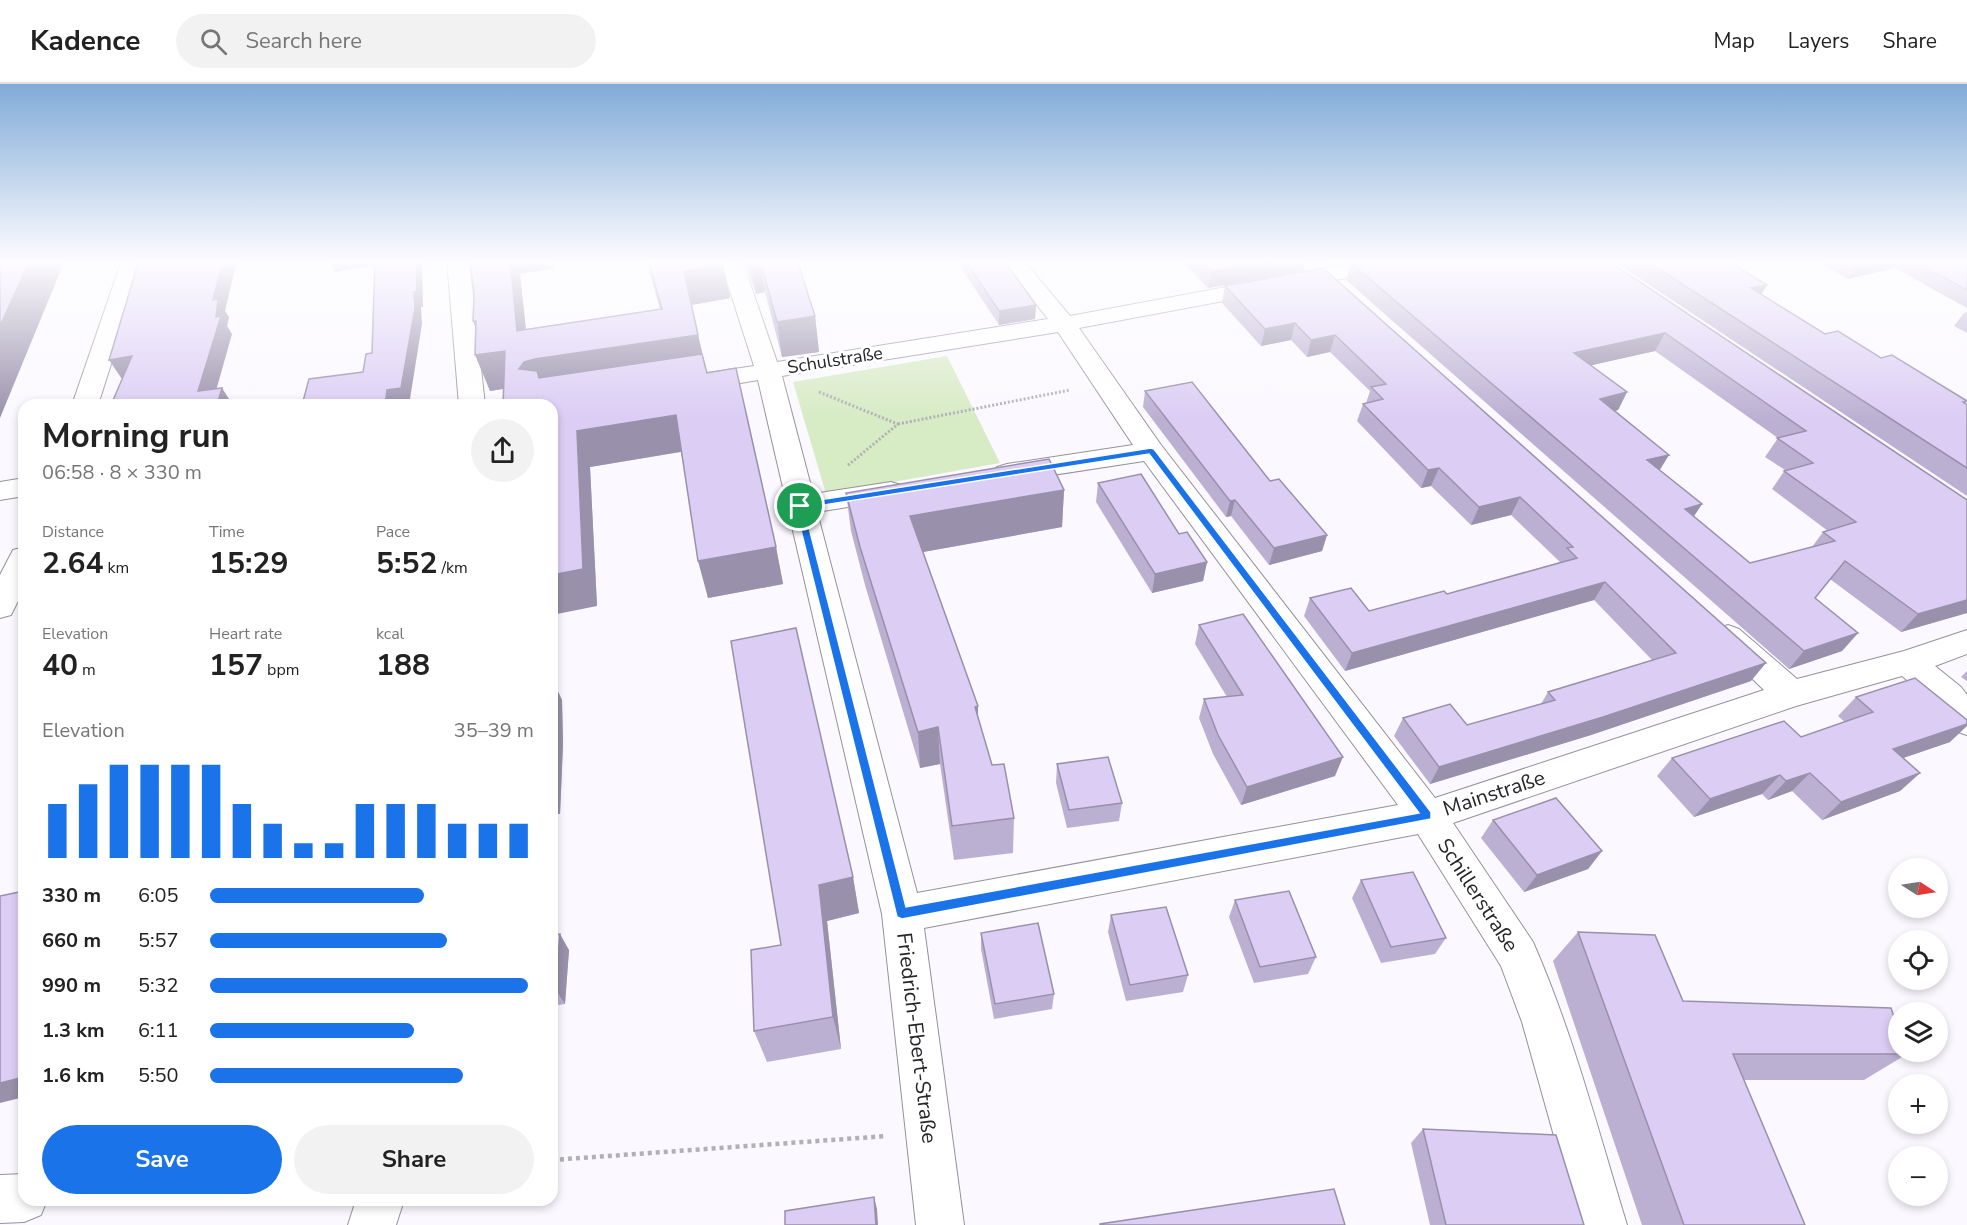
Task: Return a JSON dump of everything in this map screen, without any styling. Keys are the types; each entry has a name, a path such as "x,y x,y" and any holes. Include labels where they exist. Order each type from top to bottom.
{"street":[{"path":"88,399 116,313"},
{"path":"463,313 471,399"},
{"name":"Friedrich-Ebert-Straße","path":"749,313 768,371 902,914 940,1225"},
{"name":"Schillerstraße","path":"1055,313 1151,451 1427,816 1518,956 1544,1022 1604,1225"},
{"name":"Schulstraße","path":"675,386 1064,324 1111,313"},
{"path":"987,476 1151,451"},
{"path":"800,506 917,487"},
{"path":"0,491 18,488"},
{"path":"0,607 18,570"},
{"path":"1712,623 1791,694"},
{"name":"Mainstraße","path":"902,914 1427,816 1791,694 1908,662 1967,642"},
{"path":"1908,662 1949,696 1967,721"},
{"path":"0,1199 18,1198"},
{"path":"372,1225 378,1206"}],"path":[{"path":"768,371 898,424"},
{"path":"800,506 898,424 1104,383"},
{"path":"558,1160 929,1133"}],"green space":[{"path":"947,356 1000,463 826,494 793,382"}],"building":[{"path":"0,313 6,313 0,326"},
{"path":"123,313 216,313 216,317 221,316 198,391 222,388 219,399 114,399 132,356 109,360"},
{"path":"373,313 414,313 401,388 387,390 386,399 304,399 309,379 363,372 366,354 372,353"},
{"path":"473,313 515,313 517,331 634,313 693,313 698,335 535,359 524,362 519,369 537,371 539,378 702,354 707,373 736,368 776,547 698,561 676,415 577,431 583,569 558,574 558,399 503,399 505,351 475,355 476,321 473,321"},
{"path":"775,313 814,313 815,316 777,322"},
{"path":"1250,313 1374,313 1766,663 1603,717 1439,767 1403,718 1450,704 1467,725 1555,700 1548,692 1676,653 1605,582 1352,653 1310,598 1351,588 1369,611 1444,591 1447,594 1577,558 1567,548 1573,547 1520,497 1479,507 1439,468 1428,470 1363,404 1383,399 1371,387 1386,384 1335,335 1311,340 1295,323 1265,329"},
{"path":"1410,313 1687,313 1967,500 1967,600 1918,614 1845,561 1815,598 1858,633 1804,651","holes":["1665,333 1806,431 1777,438 1813,463 1784,471 1856,522 1823,532 1835,541 1750,563 1685,509 1702,504 1647,460 1669,455 1600,399 1627,392 1574,353"]},
{"path":"1727,313 1792,313 1825,334 1838,331 1881,358 1892,355 1967,401 1963,402 1967,405 1967,468"},
{"path":"1192,382 1270,481 1279,479 1327,535 1274,548 1235,500 1230,501 1145,391"},
{"path":"1049,459 1064,490 910,516 978,706 975,707 992,765 1004,764 1014,818 952,826 938,727 918,732 860,547 846,493"},
{"path":"1141,474 1179,534 1187,532 1207,562 1155,574 1098,483"},
{"path":"1243,614 1343,757 1247,787 1218,735 1204,699 1243,695 1199,625"},
{"path":"796,628 853,877 819,885 833,1017 754,1031 751,950 781,945 731,641"},
{"path":"1915,678 1967,720 1967,724 1893,749 1920,773 1841,802 1810,773 1786,781 1780,775 1710,799 1672,758 1784,721 1801,737 1873,712 1856,697"},
{"path":"1108,757 1122,803 1069,810 1057,764"},
{"path":"1556,798 1602,851 1537,875 1493,820"},
{"path":"1413,872 1446,938 1391,947 1361,880"},
{"path":"1289,891 1316,957 1260,967 1235,900"},
{"path":"18,892 18,1078 0,1083 0,896"},
{"path":"1166,907 1188,975 1130,985 1111,915"},
{"path":"1038,923 1054,994 995,1004 981,933"},
{"path":"1578,932 1655,935 1683,1001 1888,1008 1888,1054 1733,1054 1805,1225 1684,1225"},
{"path":"1423,1129 1556,1135 1584,1225 1446,1225"},
{"path":"1334,1189 1345,1225 1100,1225 1100,1224"},
{"path":"874,1197 876,1225 785,1225 785,1211"}],"route":[{"path":"1151,451 1427,816 902,914 800,506 1151,451"}]}
